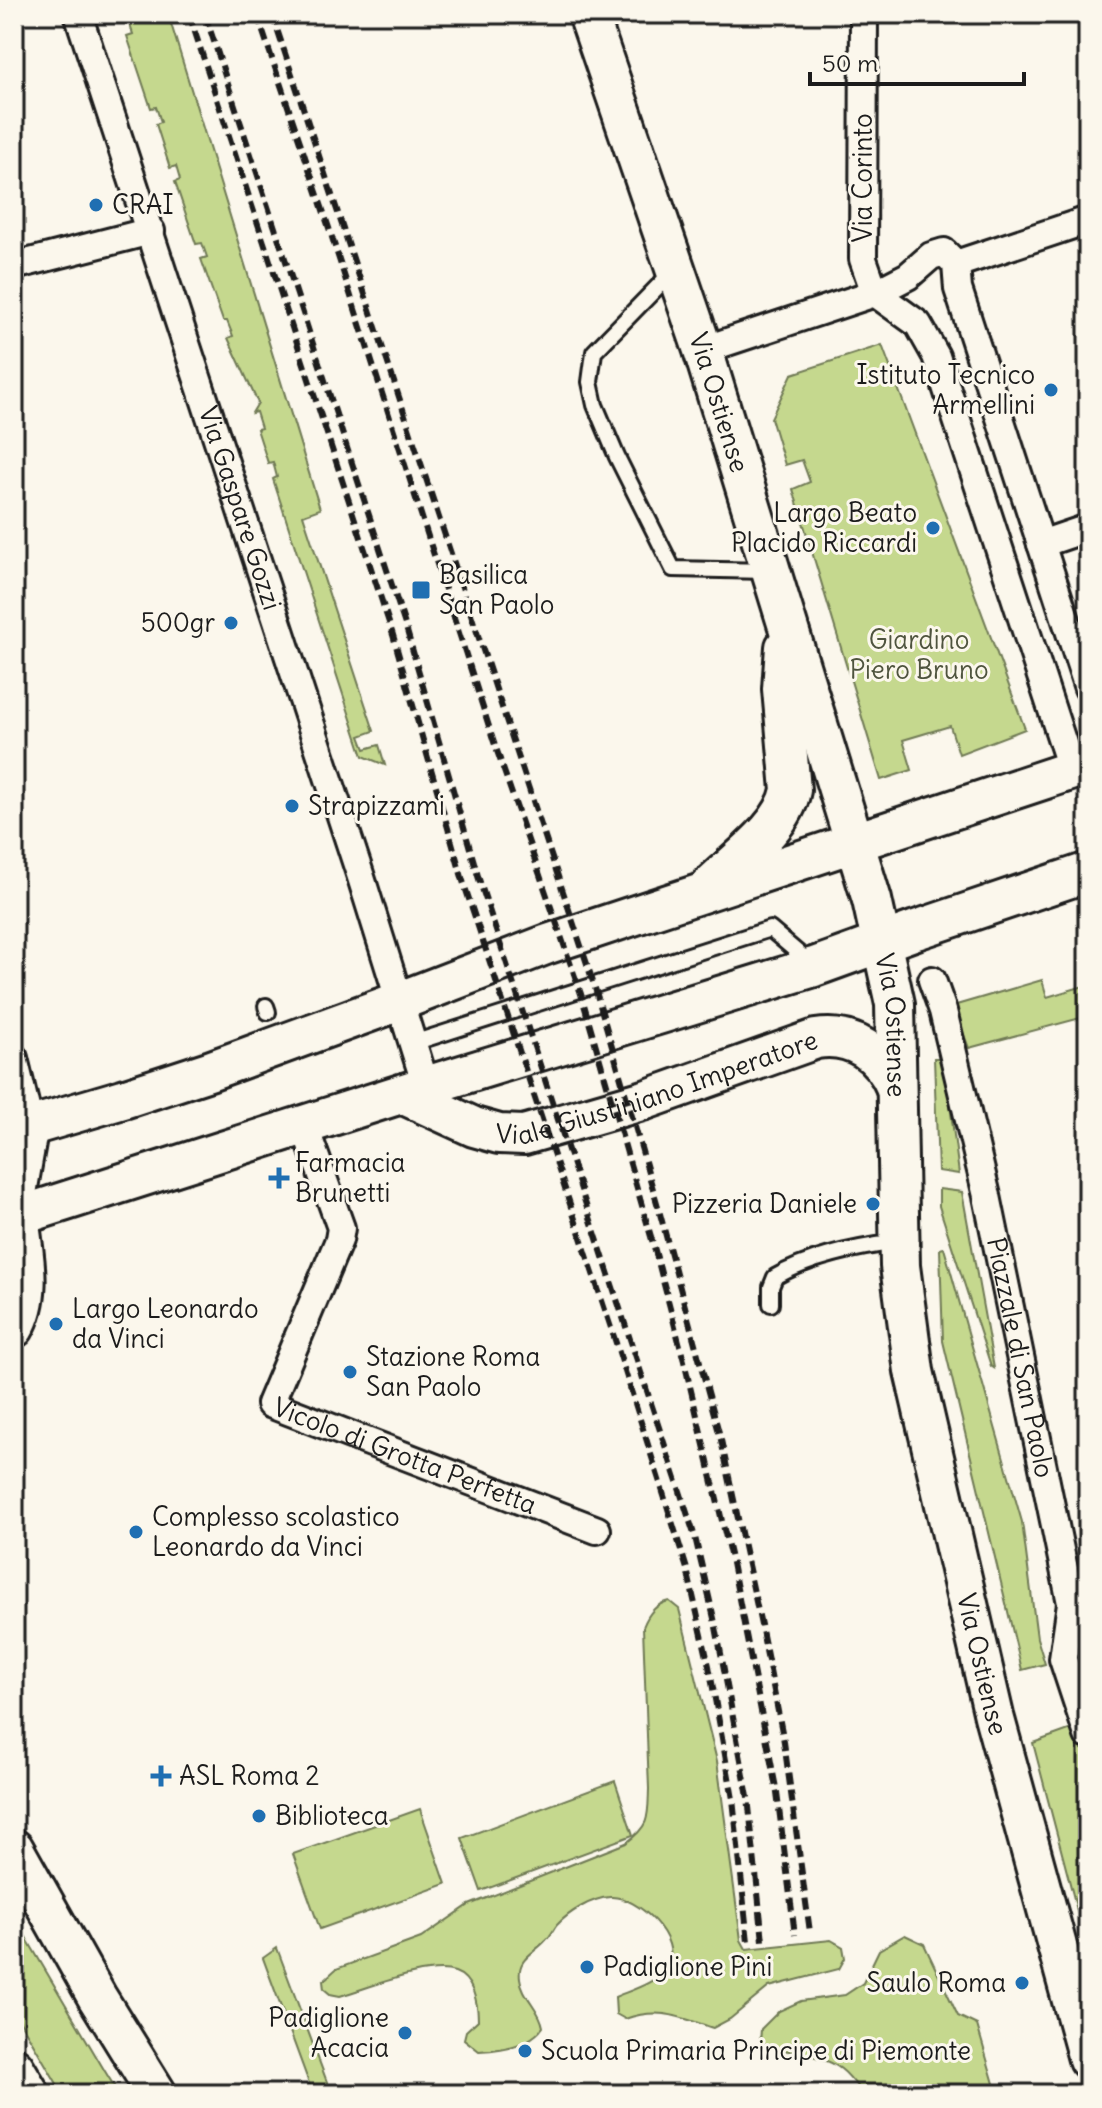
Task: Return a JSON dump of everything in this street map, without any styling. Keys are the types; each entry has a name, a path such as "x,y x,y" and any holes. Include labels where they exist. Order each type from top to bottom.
{"street":[{"name":"Via Gaspare Gozzi","path":"78,14 400,1001"},
{"name":"Via Ostiense","path":"588,14 703,350 882,942 895,1004 902,1292 921,1403 994,1716 1088,2059"},
{"name":"Via Corinto","path":"864,14 863,259 875,293"},
{"path":"956,264 1088,220"},
{"path":"14,266 151,231"},
{"path":"703,350 875,293 908,276 935,254 944,252 956,264 958,289 1088,688"},
{"path":"23,1129 209,1071 548,944 1080,768 936,356 918,324 875,293"},
{"path":"1041,544 1088,528"},
{"path":"703,892 770,829 788,806 791,770 782,689 788,624"},
{"path":"16,1212 814,967 1088,872"},
{"name":"Piazzale di San Paolo","path":"932,980 943,1011 987,1196 1071,1603 1063,1659 1088,1735"},
{"path":"400,1001 413,1043 414,1090"},
{"name":"Viale Giustiniano Imperatore","path":"414,1090 474,1127 499,1134 524,1135 645,1100 816,1039 831,1037 858,1044 873,1054 886,1067 896,1088"},
{"path":"14,1058 23,1129 33,1147 16,1212 26,1285 23,1309 14,1328"},
{"name":"Vicolo di Grotta Perfetta","path":"304,1125 341,1228 339,1240 270,1404 597,1530"},
{"path":"14,1849 97,1997 157,2094"},
{"path":"14,2067 30,2094"}],"lane":[{"path":"676,268 594,352 590,382 595,405 617,457 673,569 772,571"},
{"path":"413,1043 770,929 814,967"},
{"path":"771,1304 771,1287 775,1277 791,1268 857,1248 899,1242"}],"green space":[{"path":"119,14 168,14 320,509 303,515 374,731 360,736 365,749 379,745 385,765 363,756 273,479 277,477 273,462 268,463 257,429 261,428 256,412 252,413 258,403 228,338 233,336 227,321 223,321 201,259 207,257 202,243 196,244 175,182 180,180 176,166 170,168 156,124 161,122 156,107 151,108 127,36 133,34 128,19 121,20"},
{"name":"Giardino Piero Bruno","path":"882,345 1025,729 959,754 950,726 903,740 912,770 881,780 793,489 810,482 802,460 785,465 771,418 792,374"},
{"path":"1042,980 1047,997 1087,985 1088,1016 969,1048 953,1006"},
{"path":"934,1058 944,1058 959,1174 938,1171"},
{"path":"939,1189 962,1192 994,1368 939,1206"},
{"path":"944,1248 1022,1522 1037,1638 1045,1664 1022,1670 943,1341 940,1249"},
{"path":"669,1601 679,1609 717,1761 741,1940 746,1949 831,1940 843,1947 845,1958 839,1969 769,1987 730,2019 713,2028 659,2014 625,2019 616,2014 615,1997 663,1973 671,1956 664,1932 655,1921 633,1903 610,1897 581,1906 568,1915 521,1965 521,1985 543,2027 531,2038 515,2045 479,2051 464,2039 466,2031 478,2020 477,2006 470,1985 455,1972 443,1970 414,1974 340,1996 324,1989 323,1981 336,1969 421,1938 469,1905 626,1843 640,1831 648,1814 649,1789 643,1627 653,1610"},
{"path":"1088,1708 1088,1952 1033,1743 1083,1725"},
{"path":"615,1781 633,1835 481,1891 462,1838"},
{"path":"420,1809 446,1884 320,1929 293,1854"},
{"path":"14,1917 119,2094 63,2094 14,2011"},
{"path":"905,1935 924,1944 958,2016 977,2025 997,2094 863,2094 847,2074 832,2063 760,2043 761,2029 779,2011 801,2001 845,1995 863,1983 879,1950"},
{"path":"277,1948 332,2094 313,2094 263,1958"}],"railway":[{"path":"189,14 393,635 463,881 617,1346 687,1569 709,1666 733,1799 748,1942"},
{"path":"205,14 407,631 478,876 695,1537 716,1627 748,1797 763,1941"},
{"path":"257,14 494,742 581,994 656,1254 732,1563 777,1793 795,1935"},
{"path":"272,14 595,988 659,1210 721,1440 761,1625 784,1742 810,1932"}],"place":[{"name":"CRAI","path":"96,205"},
{"name":"Istituto Tecnico Armellini","path":"1051,390"},
{"name":"Largo Beato Placido Riccardi","path":"933,528"},
{"name":"Basilica San Paolo","path":"421,590"},
{"name":"500gr","path":"231,623"},
{"name":"Strapizzami","path":"292,806"},
{"name":"Farmacia Brunetti","path":"279,1178"},
{"name":"Pizzeria Daniele","path":"873,1204"},
{"name":"Largo Leonardo da Vinci","path":"56,1324"},
{"name":"Stazione Roma San Paolo","path":"350,1372"},
{"name":"Complesso scolastico Leonardo da Vinci","path":"136,1532"},
{"name":"ASL Roma 2","path":"161,1776"},
{"name":"Biblioteca","path":"259,1816"},
{"name":"Padiglione Pini","path":"587,1967"},
{"name":"Saulo Roma","path":"1022,1983"},
{"name":"Padiglione Acacia","path":"405,2033"},
{"name":"Scuola Primaria Principe di Piemonte","path":"525,2051"}]}
